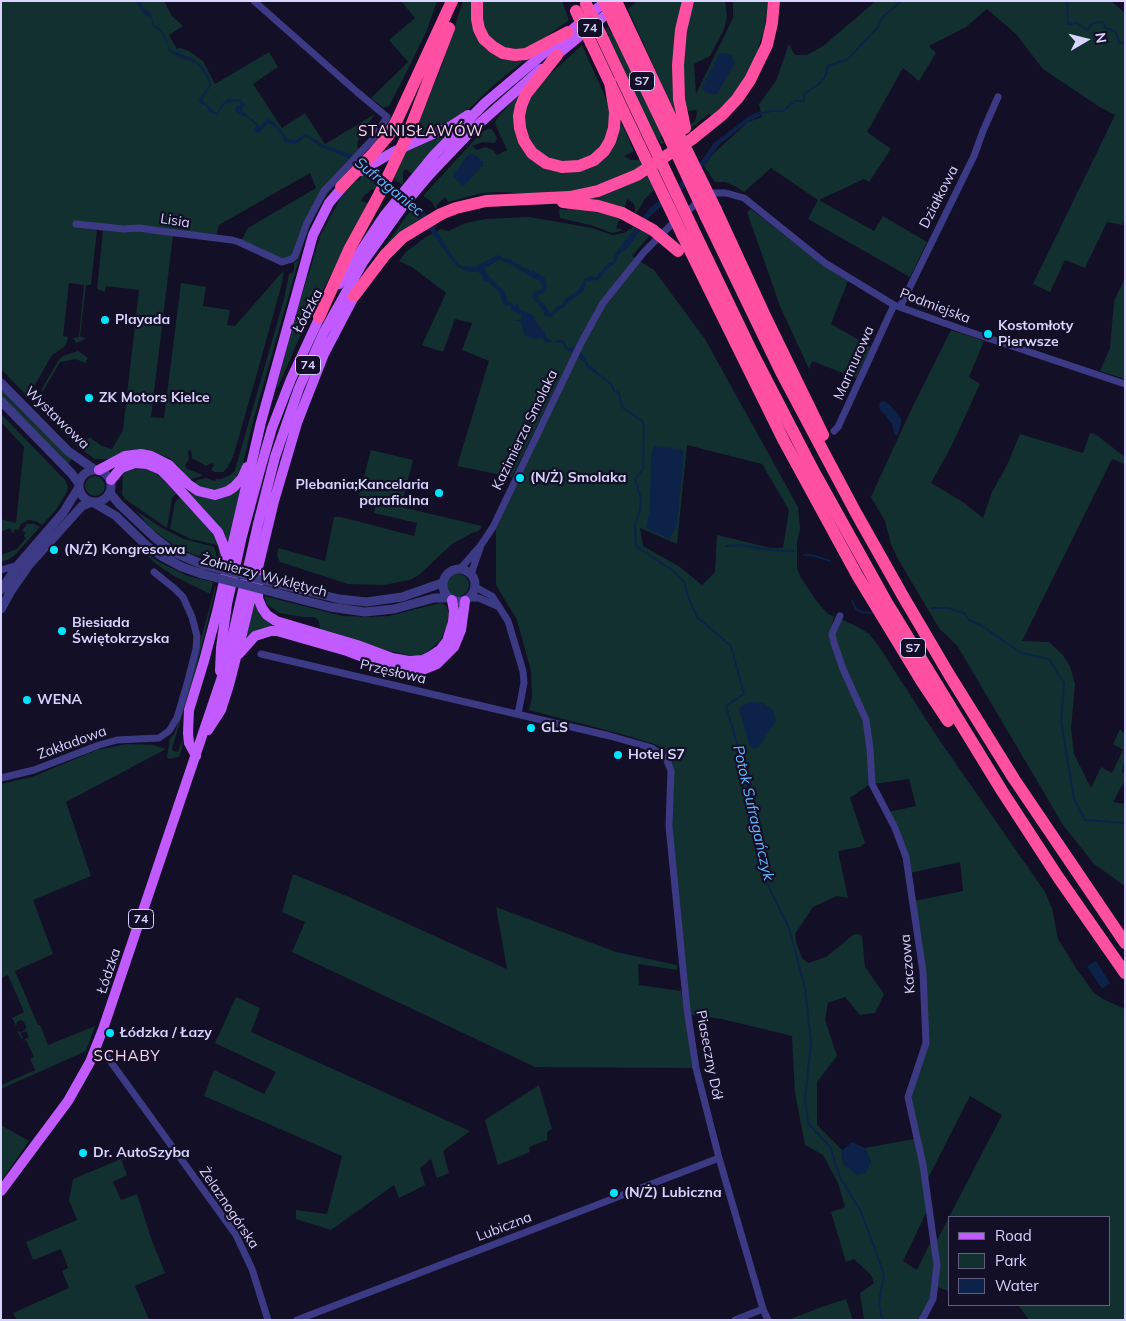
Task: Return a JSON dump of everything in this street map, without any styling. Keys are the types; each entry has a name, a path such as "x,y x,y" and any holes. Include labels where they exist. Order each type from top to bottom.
{"highway":[{"path":"341,187 354,170 388,136 452,1"},
{"path":"319,317 350,248 380,193 408,134 442,47 457,1"},
{"path":"477,1 479,29 488,43 504,52 515,55 526,54 568,32"},
{"name":"S7","path":"605,1 618,19 677,134 711,214 830,450 856,513 908,606 984,731 1053,838 1125,943"},
{"path":"616,1 618,19"},
{"path":"688,1 681,30 677,134 697,169 711,214"},
{"path":"354,296 403,237 441,214 486,200 530,199 598,191 638,175 712,124 737,99 756,70 769,37 774,1"},
{"name":"S7","path":"580,4 687,231 864,563 943,697 1022,822 1125,973"},
{"path":"557,55 526,94 519,116 520,128 524,142 532,153 546,163 562,168 579,166 594,160 604,151 610,141 614,128 615,112 610,82 596,39"},
{"path":"610,82 650,153"},
{"path":"530,199 598,206 622,213 653,230 678,251 720,313"},
{"path":"687,231 720,313 784,441 868,594 922,682 979,767 1022,822"}],"main road":[{"name":"74","path":"568,32 605,1"},
{"name":"74","path":"557,55 623,1"},
{"name":"Łódzka","path":"219,682 223,626 244,526 278,412 290,379 319,317 356,256 416,183 440,149 485,103 568,32"},
{"name":"Łódzka","path":"416,183 557,55"},
{"path":"371,154 451,126 485,103"},
{"path":"196,756 188,733 189,710 204,661 254,453 313,235 329,203 341,187"},
{"name":"74","path":"237,657 279,480 300,414 324,354 399,204"},
{"name":"Łódzka","path":"1,1190 68,1101 96,1049 196,756 228,655 267,487 275,457 299,388 324,332 345,293 399,204"},
{"path":"111,480 121,468 135,463 147,464 172,474 198,491 214,495 234,487 245,473 254,453"},
{"path":"97,470 125,456 141,454 162,460 189,500 218,532 228,563"},
{"path":"257,571 258,598 267,615 308,635"},
{"path":"200,743 221,710 237,657 249,642 264,632 277,631 308,635 357,644 392,658 409,661 423,660 440,650 449,638 454,618 450,599"},
{"path":"328,640 395,669 408,671 422,670 437,664 454,648 461,630 467,599"}],"street":[{"path":"254,1 387,117 371,154"},
{"name":"Działkowa","path":"897,306 974,156 998,97"},
{"name":"Lisia","path":"76,224 124,229 146,229 232,240 284,262 295,256 307,223 324,191 354,170"},
{"name":"Kazimierza Smolaka","path":"460,569 481,546 493,527 570,365 603,303 617,284 667,227 706,196 720,192 733,194"},
{"name":"Podmiejska","path":"733,194 744,198 825,263 897,306 961,330 1125,384"},
{"name":"Marmurowa","path":"834,431 838,428 897,306"},
{"name":"Wystawowa","path":"1,382 68,450 97,470"},
{"name":"Wystawowa","path":"1,401 76,478 79,486"},
{"path":"1,609 4,587 18,565 63,513 79,486 81,478 86,473 97,470 107,475 111,480 112,488 105,500 82,506 29,565 4,587"},
{"path":"79,486 83,497 93,502"},
{"name":"Żołnierzy Wyklętych","path":"110,493 154,537 173,552 203,569 276,593 336,609 365,612 394,609 434,598 450,599"},
{"name":"Żołnierzy Wyklętych","path":"93,502 122,521 147,546 182,567 203,569 278,584 339,600 367,602 402,598 442,583"},
{"name":"Kazimierza Smolaka","path":"471,574 481,546"},
{"path":"1,570 18,565"},
{"path":"467,599 475,587 471,574 460,569 455,569 446,574 442,583 450,599 456,602 479,598 501,608"},
{"name":"Zakładowa","path":"1,778 34,770 98,745 117,740 159,738 167,733 177,718 196,649 197,638 194,624 183,597 176,588 154,572"},
{"path":"475,587 492,596 508,621 523,672 524,683 518,714"},
{"name":"Kaczowa","path":"840,616 832,634 834,643 843,669 866,720 872,784 895,828 906,857 923,972 926,1043 908,1097 923,1166 937,1265 933,1299 922,1320"},
{"name":"Przęsłowa","path":"261,654 610,736 652,748 666,758 671,771 671,786"},
{"name":"Piaseczny Dół","path":"671,786 669,826 687,1009 696,1068 719,1158 763,1309 768,1320"},
{"name":"Żelaznogórska","path":"96,1049 104,1054 112,1063 236,1235 252,1269 268,1320"},
{"name":"Lubiczna","path":"297,1320 719,1158"},
{"path":"735,1320 763,1309"}],"green space":[{"path":"1,1 164,1 172,16 183,26 169,35 177,49 189,51 203,61 215,84 269,52 278,67 253,84 282,128 305,113 325,144 375,114 359,137 357,146 359,149 323,188 295,252 290,258 283,260 241,241 248,228 316,188 310,173 219,225 216,236 173,235 151,417 164,418 181,283 206,287 203,306 230,310 227,325 235,326 284,270 234,454 228,467 223,472 211,470 214,465 212,463 206,466 192,458 191,450 188,451 189,459 185,466 187,469 203,475 190,480 169,458 151,451 133,450 122,452 109,459 95,459 82,450 89,437 102,446 112,449 123,430 139,290 106,286 105,292 97,289 103,231 97,230 91,285 86,285 80,337 85,339 76,343 73,338 79,337 84,285 69,283 63,336 68,337 67,342 64,347 52,355 32,390 32,396 29,398 1,369"},
{"path":"401,1 437,1 427,30 405,75 389,106 384,108 371,98 408,62 389,40 415,18"},
{"path":"463,1 472,1 475,32 484,48 513,61 524,61 496,83 471,107 444,125 412,139 443,63"},
{"path":"482,1 562,1 569,20 536,44 525,49 506,48 493,41 486,32 481,13"},
{"path":"637,1 683,1 677,118 628,9"},
{"path":"694,1 725,1 727,17 724,29 710,56 694,64 696,94 733,18 733,1 768,1 764,30 755,58 746,77 723,107 712,116 709,114 691,128 690,125 695,121 697,113 696,110 687,111 682,81 688,19"},
{"path":"876,1 1111,1 1125,13 1125,220 1122,225 1107,222 1085,268 1065,260 1050,292 1033,284 1115,115 1098,106 1043,69 1016,34 987,9 966,27 929,46 936,53 919,81 903,68 867,132 891,149 869,182 864,179 819,200 874,231 883,216 927,242 910,277 808,219 818,200 771,168 744,192 725,182 715,182 704,166 713,154 748,122 762,117 759,104 776,81 789,44 795,55 807,55 823,46"},
{"path":"608,27 611,33 615,33 663,134 660,137 664,143 661,144 654,137 606,38 609,35 606,29"},
{"path":"582,45 608,103 609,130 602,145 594,154 579,162 555,162 536,149 530,141 525,130 526,103 535,88"},
{"path":"519,93 523,150 583,170 622,124 634,151 624,156 631,160 640,160 643,166 599,187 571,192 536,194 482,193 448,202 445,197 437,205 436,209 432,202 423,196 485,130 492,129 497,138 495,143 483,142 472,146 476,150 486,147 493,150 497,155 507,150 495,124 496,120","holes":["468,156 483,162 483,166 453,176"]},
{"path":"458,126 412,174 405,169 403,185 393,179 406,150"},
{"path":"350,167 321,203 308,229 320,203 337,180"},
{"path":"364,173 377,186 375,190 372,189 364,196 361,201 368,203 305,325 276,388 298,307 321,234 341,197 355,181 360,180"},
{"path":"648,176 654,190 645,199 635,215 634,204 627,199 624,210 576,200 599,197"},
{"path":"566,206 620,218 616,228 624,230 612,233 594,226 560,218 559,209 567,210"},
{"path":"412,208 423,217 395,238 377,258"},
{"path":"751,209 823,265 848,281 831,324 871,347 856,378 812,361 809,369 780,306 747,212"},
{"path":"530,217 592,228 612,235 624,233 635,224 651,234 632,256 654,270 705,339 798,507 800,529 797,543 797,568 801,578 818,603 828,614 834,616 830,634 863,720 868,749 870,784 850,798 865,843 860,847 838,851 848,898 837,896 813,907 795,934 796,942 802,958 808,963 826,957 853,935 862,936 865,967 884,994 875,1013 860,1015 845,997 828,1003 825,1020 837,1056 817,1082 817,1125 842,1150 843,1164 871,1163 865,1148 914,1139 921,1166 927,1211 903,1261 917,1270 931,1241 934,1265 932,1298 919,1320 864,1320 860,1293 874,1283 871,1275 854,1259 846,1262 831,1212 845,1207 838,1183 823,1155 805,1145 795,1093 792,1036 722,1019 691,1015 672,826 674,773 669,756 657,745 529,710 532,698 531,671 517,620 496,585 496,529 587,335 583,332 512,477 457,466 489,361 462,350 472,323 455,319 443,352 422,345 446,293 412,267 399,261 406,252 426,237 441,229 448,231 466,223 486,219","holes":["687,445 762,464 789,510 783,548 771,548 717,535 715,572 702,585 680,567 643,546 640,528 677,544"]},
{"path":"306,236 254,418 242,467 232,483 222,489 212,490 199,487 195,483 197,480 206,478 215,481 230,475 235,470 284,299 289,274 294,270 294,263 297,261"},
{"path":"1125,278 1125,379 1100,371 1110,348 1114,301"},
{"path":"951,330 984,341 969,377 980,384 951,447 931,483 963,502 983,518 992,492 1007,465 1020,434 1083,453 1090,433 1095,434 1125,457 1125,464 1112,459 1022,641 1049,642 1062,654 1070,666 1075,684 1071,728 1074,754 1091,788 1101,767 1112,773 1123,750 1113,744 1120,729 1125,735 1125,758 1122,772 1125,774 1125,780 1113,802 1125,804 1125,886 1094,864 1063,825 958,647 939,628 898,559 891,544 885,521 871,497 911,410"},
{"path":"78,351 88,358 85,363 76,359 60,362 42,393 42,389 59,359"},
{"path":"1,388 72,459 68,464 1,395"},
{"path":"37,402 68,426 67,428 86,439 80,449 35,403"},
{"path":"1,414 65,480 68,487 56,510 42,525 36,521 28,520 21,524 18,530 15,529 13,534 10,528 1,532 1,519 16,523 24,447 1,422"},
{"path":"371,450 413,460 401,507 482,526 479,531 452,544 419,575 410,580 384,585 348,584 280,562 277,555 278,548 325,561 334,517 341,517 414,536 417,523 374,513 377,501 359,496"},
{"path":"133,458 148,458 158,462 168,468 191,491 205,497 226,496 243,485 228,547 216,524 175,479 161,467 153,462 141,460 129,461 117,467 115,465"},
{"path":"139,468 150,469 155,472 177,493 172,498 167,528 125,499 122,494 123,472"},
{"path":"91,476 99,476 105,482 105,490 99,496 91,496 85,490 85,482"},
{"path":"180,497 215,535 221,551 221,562 217,545 191,539 170,529 175,502"},
{"path":"135,510 162,528 184,539 214,547 218,561 192,554 173,545 152,529"},
{"path":"27,524 34,524 40,527 14,556 1,562 1,555 17,549 26,538 24,536 25,532 22,531"},
{"path":"143,551 161,563 188,576 213,582 210,594 174,576 156,564"},
{"path":"458,574 466,577 469,585 466,593 458,596 450,593 447,585 450,577"},
{"path":"215,587 194,678 172,748 173,751 178,752 184,736 182,748 179,757 169,759 167,757 170,739 175,732 180,717"},
{"path":"264,596 343,616 389,616 440,603 447,607 449,614 447,625 440,641 427,652 418,656 385,650 320,630 319,621 314,617 279,613 267,604"},
{"path":"255,601 263,615 278,625 342,643 393,662 409,665 427,662 435,658 447,647 455,631 456,607 460,607 457,633 446,652 429,664 408,667 396,665 337,644 276,628 260,630 252,634 245,641"},
{"path":"843,620 858,627 869,634 878,645 938,738 1045,892 1052,908 1058,939 1076,968 1094,993 1125,1009 1125,1320 1029,1320 1019,1306 1111,1306 1111,1216 950,1216 1002,1115 970,1096 926,1182 910,1097 928,1044 914,901 963,891 960,862 910,873 888,812 916,806 909,779 873,784 872,749 836,642 836,634"},
{"path":"127,744 153,745 166,749 66,802 91,876 33,900 53,954 15,971 48,1045 95,1026 86,1051 1,1089 1,1085 35,1070 30,1059 34,1057 26,1040 22,1041 29,1037 26,1031 21,1033 22,1039 17,1031 25,1030 24,1022 21,1020 17,1022 16,1026 12,1018 24,1012 8,975 1,978 1,784 32,777 97,750"},
{"path":"293,874 349,897 507,969 496,907 616,952 677,965 677,970 638,964 639,985 681,991 693,1068 535,1067 292,952 305,922 282,912"},
{"path":"236,997 260,1008 251,1032 470,1131 443,1151 449,1173 437,1178 431,1159 420,1168 425,1185 399,1198 394,1185 331,1230 296,1219 296,1210 327,1214 342,1156 204,1096 214,1070 264,1094 276,1072 215,1043"},
{"path":"539,1085 552,1129 547,1132 547,1140 529,1147 530,1152 498,1165 485,1120"},
{"path":"1,1125 29,1141 1,1181"},
{"path":"121,1159 127,1175 113,1182 121,1200 137,1194 152,1241 165,1273 135,1286 149,1320 17,1320 13,1313 69,1288 62,1271 68,1268 61,1249 33,1260 26,1242 77,1220 69,1200 73,1179"},
{"path":"948,1219 948,1291 938,1287 939,1265 935,1244"},
{"path":"846,1299 853,1320 788,1320 819,1308"}],"water":[{"path":"135,1 140,1 144,9 151,14 154,25 160,28 166,37 170,50 192,58 204,68 211,85 202,100 215,112 217,113 222,104 228,99 240,99 245,104 242,109 243,112 258,124 259,127 265,120 269,119 274,122 288,139 296,140 305,134 324,145 351,154 371,169 390,189 424,211 457,263 462,266 475,267 498,255 510,259 524,268 532,271 533,269 544,277 547,290 538,295 537,298 546,306 550,314 558,306 562,305 565,299 579,290 585,278 592,275 592,277 596,277 608,263 613,262 615,254 650,208 693,172 714,143 749,116 761,111 762,115 748,122 719,145 693,181 651,215 627,249 620,253 615,264 610,266 598,280 587,281 583,292 568,302 566,306 552,317 545,316 532,297 533,292 543,289 541,281 499,260 485,268 486,273 505,292 507,301 515,305 518,303 520,310 534,316 536,322 546,333 545,336 547,338 554,342 564,341 567,348 574,347 582,353 589,365 597,371 596,373 588,369 583,360 579,359 571,351 567,351 562,343 546,343 542,337 537,339 525,336 520,321 514,321 521,319 521,314 511,310 510,306 503,305 497,290 487,281 483,280 482,275 478,272 469,272 456,266 418,211 387,192 372,176 349,158 321,147 307,137 298,143 286,143 283,140 283,136 269,123 259,133 255,132 253,129 256,127 255,124 235,111 236,106 241,105 239,101 226,103 216,115 209,112 206,106 200,103 199,100 210,84 201,68 195,62 180,58 169,51 167,48 169,47 161,32 153,27 151,18 144,14"},
{"path":"724,53 732,56 735,63 717,94 714,95 703,90 702,87 719,54"},
{"path":"470,154 474,154 483,162 483,165 465,185 462,185 453,175"},
{"path":"882,401 887,402 901,418 897,436 894,434 892,424 886,414 880,410 879,404"},
{"path":"654,446 681,449 684,453 677,524 670,539 646,528 650,508 651,456"},
{"path":"746,703 762,703 773,710 776,720 758,748 750,746 739,709"},
{"path":"1096,961 1110,983 1102,989 1087,966"},
{"path":"852,1142 865,1148 871,1163 866,1173 857,1175 843,1164 842,1150"}],"waterway":[{"name":"Sufraganiec","path":"760,114 771,111 783,111 795,101 804,101 804,94 819,84 825,77 828,66 848,59 878,27 883,17 901,1"},
{"name":"Sufraganiec","path":"1067,1 1068,24 1077,23 1087,30 1093,23 1103,22 1106,28 1115,31 1120,43 1125,43"},
{"name":"Potok Sufragańczyk","path":"594,371 611,384 614,391 619,393 622,407 642,421 644,427 643,469 635,479 641,499 640,511 635,524 636,546 672,570 684,582 697,617 731,646 744,694 726,706 746,774 765,879 789,928 805,988 811,1043 805,1100 808,1123 830,1147 840,1177 860,1210 872,1241 884,1275 879,1302 882,1320"},
{"path":"726,546 739,545 793,551"},
{"path":"804,555 830,561"},
{"path":"852,601 856,609 862,612 873,613"},
{"path":"932,608 948,608 964,613 969,620 982,626 1021,653 1049,659 1064,683 1061,721 1074,799 1085,820 1125,823"}],"place":[{"name":"Playada","path":"105,320"},
{"name":"Kostomłoty Pierwsze","path":"988,334"},
{"name":"ZK Motors Kielce","path":"89,398"},
{"name":"(N/Ż) Smolaka","path":"520,478"},
{"name":"Plebania;Kancelaria parafialna","path":"439,493"},
{"name":"(N/Ż) Kongresowa","path":"54,550"},
{"name":"Biesiada Świętokrzyska","path":"62,631"},
{"name":"WENA","path":"27,700"},
{"name":"GLS","path":"531,728"},
{"name":"Hotel S7","path":"618,755"},
{"name":"Łódzka / Łazy","path":"110,1033"},
{"name":"Dr. AutoSzyba","path":"83,1153"},
{"name":"(N/Ż) Lubiczna","path":"614,1193"}],"district":[{"name":"STANISŁAWÓW","path":"421,131"},
{"name":"SCHABY","path":"127,1056"}]}
